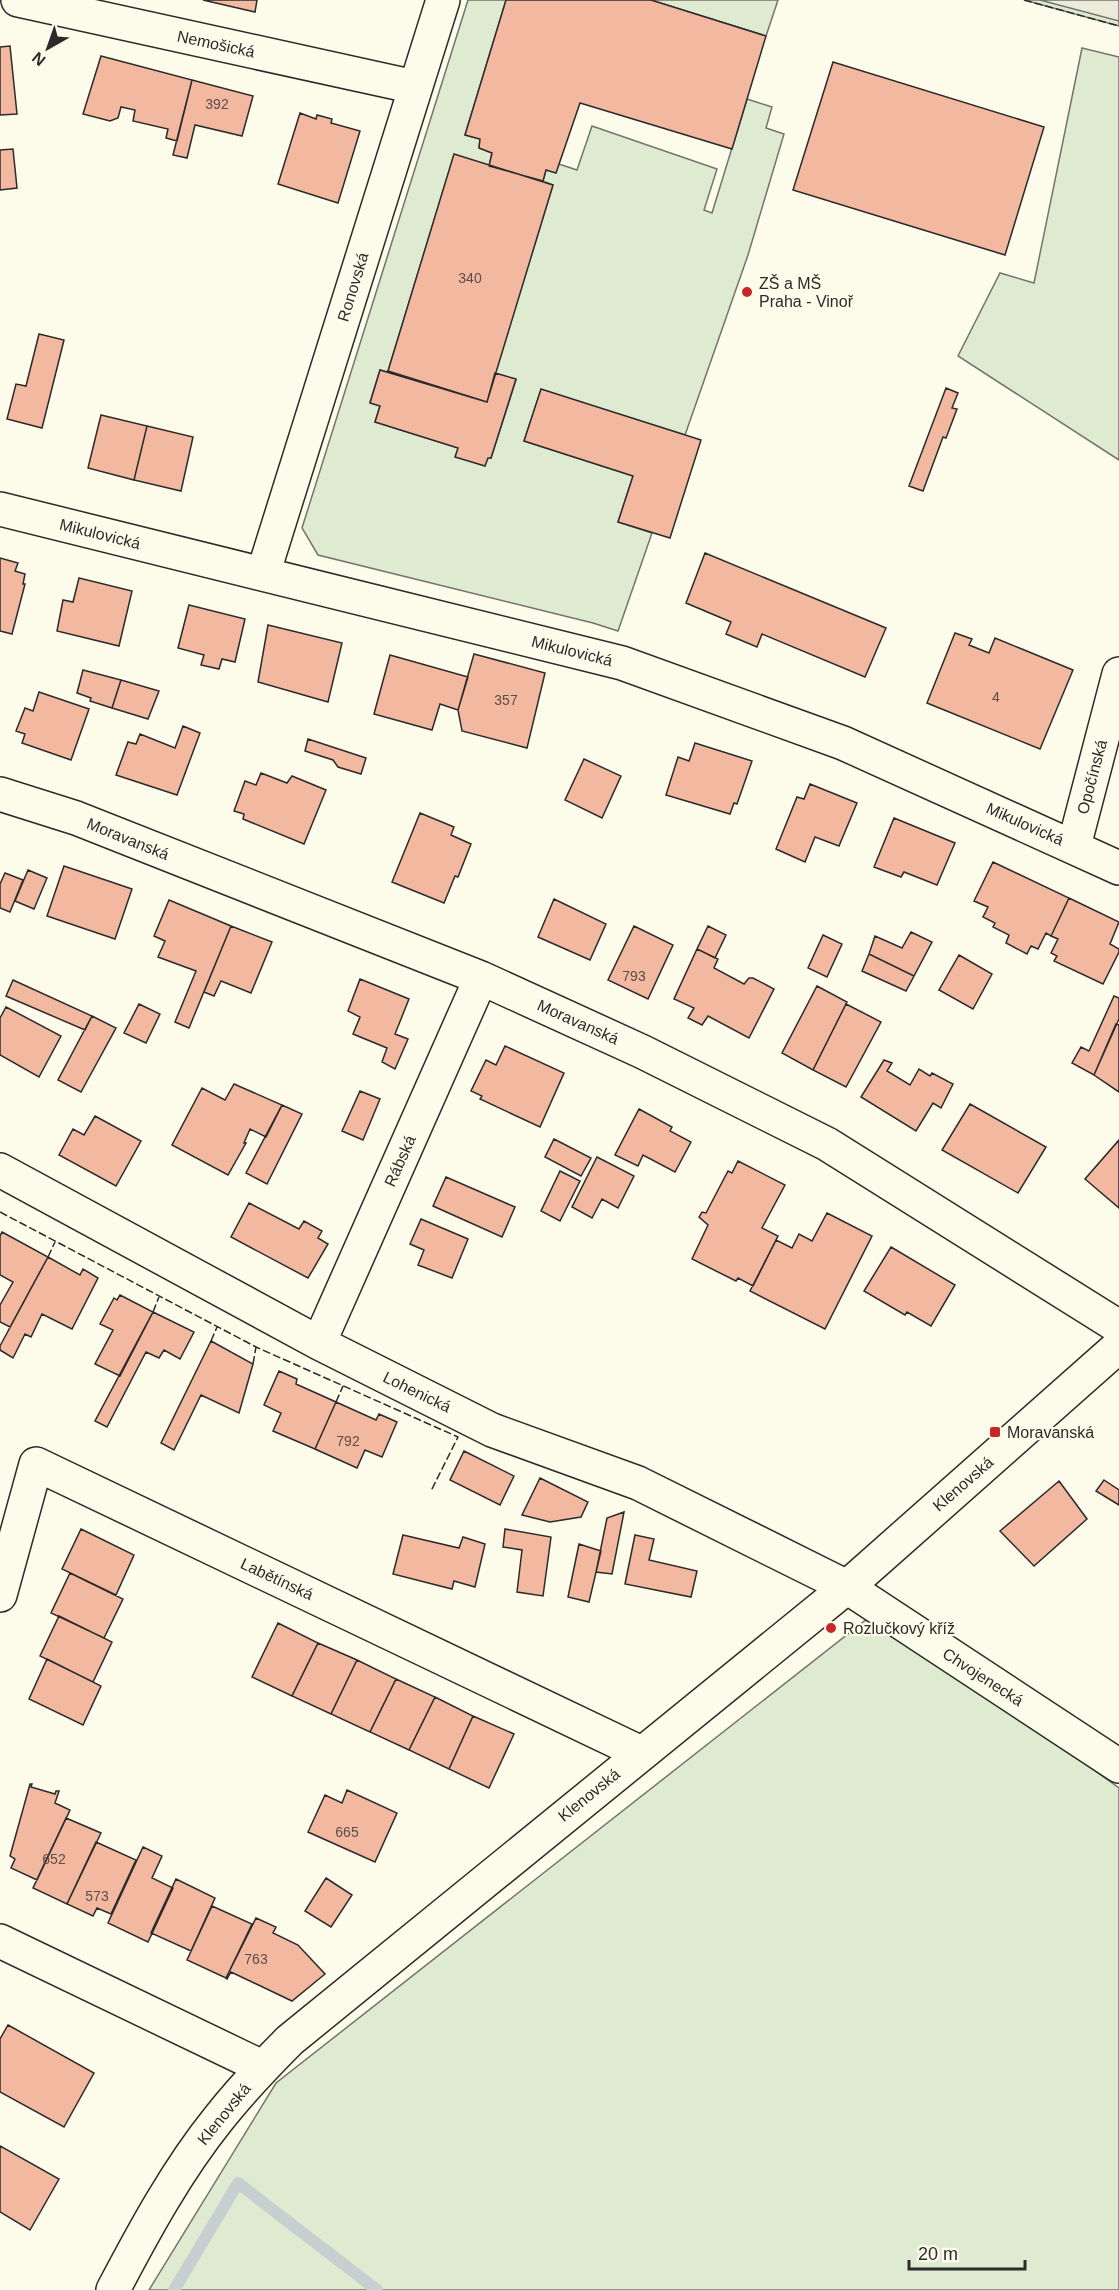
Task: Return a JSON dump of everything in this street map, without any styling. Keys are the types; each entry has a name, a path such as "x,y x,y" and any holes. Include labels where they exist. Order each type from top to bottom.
{"street":[{"name":"Nemošická","path":"18,0 415,87"},
{"name":"Ronovská","path":"263,574 443,0"},
{"name":"Mikulovická","path":"0,509 622,663 843,743 1119,868"},
{"name":"Opočínská","path":"1074,846 1119,674"},
{"name":"Moravanská","path":"0,794 87,822 481,978 643,1052 827,1144 1119,1327"},
{"name":"Rábská","path":"319,1343 481,978"},
{"name":"Lohenická","path":"0,1170 319,1343 492,1430 638,1483 847,1587"},
{"name":"Klenovská","path":"113,2290 184,2166 218,2118 262,2067 290,2040 847,1587 1119,1346"},
{"name":"Labětínská","path":"0,1596 36,1464 641,1753"},
{"name":"Chvojenecká","path":"847,1587 1119,1766"},
{"path":"0,1941 262,2067"}],"green space":[{"path":"468,0 506,0 465,135 480,139 479,148 492,153 489,166 454,155 388,371 391,373 380,370 370,402 380,406 375,422 491,458 516,380 495,373 553,185 543,181 546,170 559,164 577,170 592,126 717,169 704,210 712,213 747,99 772,107 766,128 784,134 748,255 685,435 541,390 524,441 633,476 618,522 652,533 618,631 318,555 302,528"},
{"path":"651,0 778,0 766,36"},
{"path":"1024,0 1119,0 1119,26"},
{"path":"1082,48 1119,57 1119,460 958,356 1000,273 1034,283"},
{"path":"876,1612 1119,1788 1119,2290 149,2290 276,2083"}],"shaded area":[{"path":"1040,0 1119,0 1119,21"}],"building":[{"path":"203,0 257,0 255,12"},
{"path":"506,0 651,0 766,36 732,149 580,103 556,173 546,170 543,181 489,166 492,153 479,148 480,139 465,135"},
{"path":"10,46 17,114 0,115 0,47"},
{"path":"101,56 192,80 177,141 166,138 168,129 133,121 135,110 121,107 118,118 110,121 83,114"},
{"path":"833,62 1044,127 1005,255 793,190"},
{"path":"192,80 253,96 242,136 195,125 187,158 173,155"},
{"path":"300,113 316,119 317,115 332,119 331,123 360,131 338,203 278,184"},
{"path":"13,149 17,188 0,190 0,150"},
{"path":"454,154 553,185 487,402 388,371"},
{"path":"39,334 64,340 42,428 7,419 16,384 26,386"},
{"path":"380,370 487,402 495,373 516,379 491,458 488,458 485,466 455,457 458,448 375,422 380,406 370,403"},
{"path":"946,388 958,393 952,408 957,409 946,438 943,437 923,491 909,486"},
{"path":"541,389 701,440 670,538 618,522 633,476 524,441"},
{"path":"101,415 147,426 134,480 88,468"},
{"path":"147,426 193,437 181,491 134,480"},
{"path":"705,553 886,628 865,677 762,634 757,647 726,634 731,622 686,603"},
{"path":"0,558 18,563 15,571 25,574 23,584 25,584 12,634 0,631"},
{"path":"79,578 132,591 119,646 57,631 63,600 73,602"},
{"path":"189,605 245,619 235,662 222,659 219,669 201,665 204,655 178,648"},
{"path":"268,625 342,643 328,702 258,682"},
{"path":"955,633 972,639 969,645 989,653 995,638 1073,670 1040,749 927,703"},
{"path":"474,654 545,673 527,748 462,731 458,710"},
{"path":"390,655 468,677 458,710 440,704 432,730 374,714"},
{"path":"83,670 121,680 112,708 90,701 91,698 77,693"},
{"path":"121,680 159,691 148,719 112,708"},
{"path":"39,692 89,709 71,760 22,743 25,734 16,731 25,708 33,711"},
{"path":"183,726 200,733 177,795 116,775 128,742 136,744 140,734 175,748"},
{"path":"308,739 366,758 361,774 338,767 333,760 305,751"},
{"path":"695,743 752,761 737,804 734,803 730,814 666,795 678,757 689,761"},
{"path":"584,759 621,776 602,818 565,800"},
{"path":"261,773 287,783 292,776 326,790 304,844 243,819 244,814 234,811 245,781 256,785"},
{"path":"810,784 857,803 839,846 815,837 805,862 776,849 797,797 804,799"},
{"path":"420,813 454,827 451,835 471,844 458,877 455,876 444,903 392,882"},
{"path":"894,818 955,843 937,885 904,872 901,877 874,867"},
{"path":"993,862 1069,898 1051,936 1046,933 1038,949 1031,946 1027,954 1006,943 1009,935 993,927 995,923 983,917 988,907 974,901"},
{"path":"64,866 132,889 115,939 47,916"},
{"path":"28,870 47,878 34,909 15,901"},
{"path":"5,873 23,880 10,912 0,908 0,884"},
{"path":"1069,898 1119,922 1110,944 1119,949 1119,952 1103,984 1054,961 1057,956 1051,953 1058,939 1051,936"},
{"path":"554,899 606,924 590,960 538,937"},
{"path":"169,900 231,926 189,1028 175,1022 196,971 158,957 165,941 154,936"},
{"path":"231,926 272,942 251,993 221,981 214,996 204,992"},
{"path":"634,926 673,945 648,999 608,980"},
{"path":"708,926 726,935 715,958 697,949"},
{"path":"911,932 932,942 914,976 869,954 875,936 902,948"},
{"path":"823,935 842,944 827,977 808,968"},
{"path":"697,949 718,959 714,968 744,984 749,978 753,978 774,989 749,1038 708,1016 702,1025 688,1018 694,1008 674,999"},
{"path":"869,954 914,976 906,991 862,971"},
{"path":"959,955 992,974 973,1009 939,990"},
{"path":"360,979 409,999 395,1034 408,1039 395,1069 382,1062 387,1048 353,1034 360,1017 348,1011"},
{"path":"13,980 92,1016 85,1030 6,996"},
{"path":"817,986 847,1002 813,1070 782,1053"},
{"path":"1114,996 1119,998 1119,1019 1094,1075 1072,1063 1081,1047 1089,1051"},
{"path":"139,1004 160,1014 146,1043 124,1033"},
{"path":"846,1004 881,1022 846,1087 813,1070"},
{"path":"6,1007 61,1036 39,1077 0,1055 0,1018"},
{"path":"92,1016 116,1028 81,1092 58,1080"},
{"path":"1116,1024 1119,1025 1119,1092 1094,1075"},
{"path":"505,1046 564,1073 540,1127 480,1099 482,1096 471,1091 486,1060 496,1065"},
{"path":"884,1060 892,1063 887,1071 910,1085 919,1069 930,1076 932,1073 953,1084 941,1108 933,1103 916,1131 861,1097"},
{"path":"234,1084 282,1105 266,1137 250,1129 244,1143 246,1143 228,1175 172,1145 202,1088 225,1100"},
{"path":"360,1091 380,1099 363,1140 342,1131"},
{"path":"970,1104 1046,1147 1018,1193 942,1150"},
{"path":"282,1105 302,1114 267,1184 246,1173"},
{"path":"639,1109 672,1127 670,1131 691,1142 675,1172 643,1155 638,1166 615,1155"},
{"path":"95,1116 141,1141 116,1186 59,1155 73,1129 84,1135"},
{"path":"554,1139 591,1158 581,1176 545,1157"},
{"path":"1119,1140 1119,1208 1085,1179"},
{"path":"597,1157 634,1176 618,1208 602,1199 592,1218 572,1207"},
{"path":"738,1161 785,1185 762,1228 778,1236 753,1286 738,1278 736,1281 692,1259 708,1225 699,1217 702,1212 706,1213 728,1171 732,1173"},
{"path":"560,1171 580,1181 560,1221 541,1211"},
{"path":"446,1177 515,1207 502,1237 433,1206"},
{"path":"249,1203 299,1229 304,1221 322,1231 318,1238 328,1244 308,1278 231,1237"},
{"path":"827,1213 872,1236 825,1329 750,1291 776,1240 792,1248 799,1234 812,1241"},
{"path":"421,1219 468,1239 452,1278 418,1265 424,1250 410,1244"},
{"path":"2,1232 48,1257 10,1327 0,1322 0,1305 13,1282 0,1275 0,1236"},
{"path":"891,1247 955,1285 931,1326 907,1312 905,1315 864,1291"},
{"path":"48,1257 80,1275 83,1269 98,1278 72,1329 42,1314 31,1337 25,1334 13,1358 0,1350 0,1346"},
{"path":"120,1295 153,1312 120,1376 95,1364 113,1330 100,1324 114,1298 117,1300"},
{"path":"153,1312 194,1332 180,1359 164,1350 159,1358 146,1352 107,1427 95,1421"},
{"path":"211,1341 253,1364 239,1413 201,1395 174,1450 161,1443"},
{"path":"279,1371 297,1379 296,1384 336,1402 315,1449 273,1431 281,1413 264,1405"},
{"path":"336,1402 376,1420 379,1414 397,1422 382,1457 365,1450 357,1468 315,1449"},
{"path":"464,1451 514,1476 500,1505 450,1480"},
{"path":"540,1478 588,1502 581,1517 550,1522 522,1515"},
{"path":"1104,1480 1119,1490 1119,1505 1096,1491"},
{"path":"1059,1481 1087,1519 1034,1566 1000,1531"},
{"path":"624,1512 612,1574 596,1572 607,1518"},
{"path":"81,1529 134,1555 116,1595 62,1569"},
{"path":"505,1529 551,1537 543,1596 517,1592 522,1550 503,1547"},
{"path":"403,1535 459,1548 463,1537 485,1544 475,1587 454,1581 452,1589 393,1574"},
{"path":"635,1535 654,1539 649,1560 697,1571 691,1597 625,1584"},
{"path":"579,1544 601,1551 589,1602 568,1597"},
{"path":"70,1573 123,1599 104,1638 51,1613"},
{"path":"59,1616 112,1642 93,1682 40,1656"},
{"path":"278,1623 318,1643 292,1696 252,1677"},
{"path":"318,1643 357,1660 331,1714 292,1696"},
{"path":"47,1659 101,1686 83,1725 29,1699"},
{"path":"357,1660 396,1679 370,1732 331,1714"},
{"path":"396,1679 435,1697 409,1750 370,1732"},
{"path":"435,1697 473,1716 449,1769 409,1750"},
{"path":"473,1716 514,1734 489,1788 449,1769"},
{"path":"30,1784 32,1784 31,1787 55,1794 59,1791 55,1803 70,1810 37,1880 11,1868 15,1859 10,1856"},
{"path":"347,1790 397,1813 375,1862 308,1832 325,1795 342,1803"},
{"path":"66,1818 101,1833 67,1904 33,1888"},
{"path":"96,1842 136,1860 111,1914 97,1908 93,1916 67,1904"},
{"path":"143,1847 162,1856 152,1878 173,1888 148,1942 108,1923"},
{"path":"326,1878 352,1895 331,1927 305,1911"},
{"path":"176,1879 215,1898 191,1951 151,1933"},
{"path":"212,1906 252,1924 226,1978 187,1960"},
{"path":"256,1918 276,1927 273,1933 298,1945 325,1974 292,2001 231,1972 226,1978"},
{"path":"8,2025 94,2073 64,2127 0,2092 0,2039"},
{"path":"0,2146 59,2179 30,2230 0,2212"}],"waterway":[{"path":"174,2290 238,2183 377,2290"}],"fence":[{"path":"1024,0 1119,26"},
{"path":"0,1212 256,1347 458,1437 431,1491"},
{"path":"48,1257 55,1242"},
{"path":"153,1312 159,1297"},
{"path":"211,1341 217,1327"},
{"path":"253,1364 256,1347"},
{"path":"336,1402 343,1386"}],"place":[{"name":"ZŠ a MŠ Praha - Vinoř","path":"747,292"},
{"name":"Moravanská","path":"995,1432"},
{"name":"Rozlučkový kříž","path":"831,1628"}]}
